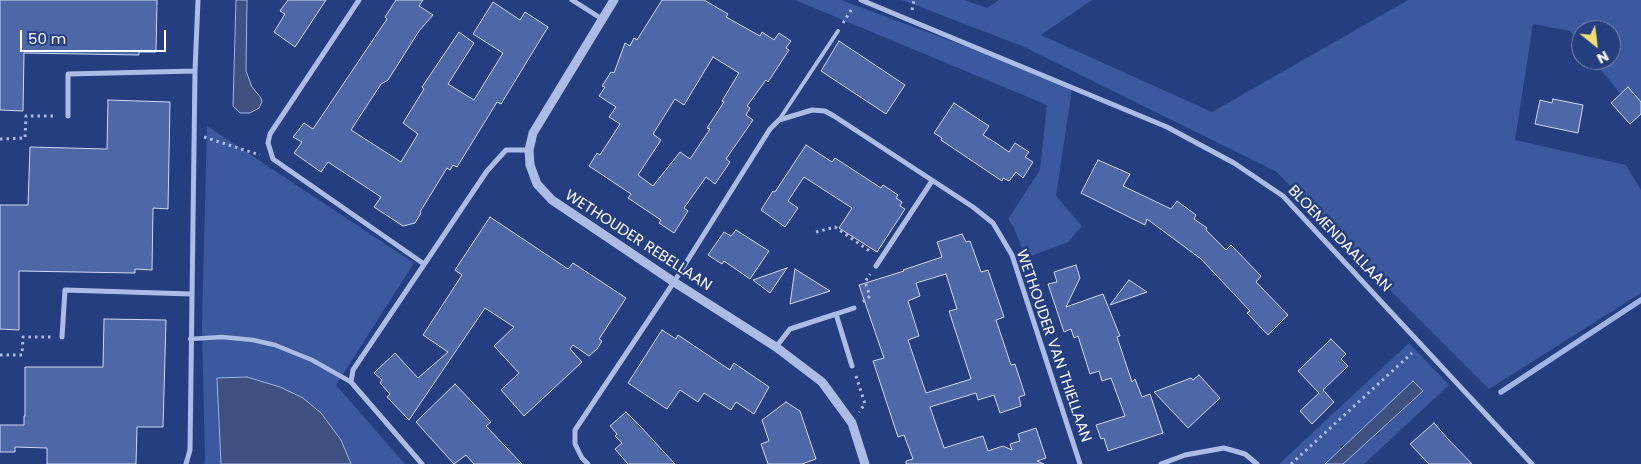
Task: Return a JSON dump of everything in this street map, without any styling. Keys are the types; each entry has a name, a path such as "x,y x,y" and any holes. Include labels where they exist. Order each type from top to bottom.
{"street":[{"path":"186,464 190,450 190,339 198,0"},
{"path":"359,0 270,134 268,143 273,159 424,264"},
{"path":"572,0 602,19"},
{"name":"WETHOUDER REBELLAAN","path":"614,0 533,133 529,150 530,164 537,184 552,200 674,282 776,347 822,382 852,423 865,464"},
{"name":"BLOEMENDAALLAAN","path":"859,0 1167,127 1234,163 1283,196 1532,464"},
{"path":"68,116 68,74 195,71"},
{"name":"WETHOUDER VAN THIELLAAN","path":"779,120 812,110 825,111 973,206 993,223 1012,255 1080,464"},
{"path":"588,464 582,458 575,444 575,430 674,282 770,129 779,120"},
{"path":"351,382 353,370 487,171 506,150 529,150"},
{"path":"876,266 932,181"},
{"path":"62,338 65,290 191,294"},
{"path":"776,347 790,329 854,308"},
{"path":"836,314 852,366"},
{"path":"190,339 222,337 253,340 275,345 312,360 351,382 422,464"},
{"path":"1161,464 1185,455 1224,448 1245,454 1257,464"}],"lane":[{"path":"779,120 838,31"}],"path":[{"path":"838,31 859,0"},
{"path":"0,139 26,138 26,116 68,116"},
{"path":"194,133 273,159"},
{"path":"816,232 835,227 880,258"},
{"path":"854,308 870,296 865,282 876,266"},
{"path":"0,355 22,355 23,337 62,338"},
{"path":"1291,464 1421,345"},
{"path":"852,366 865,404 852,423"}],"shaded area":[{"path":"236,0 247,0 246,71 252,87 262,102 259,108 250,113 240,113 233,106"},
{"path":"795,0 841,0 1051,78 1072,89 1056,196 1082,226 1068,242 1026,258 1014,228 1008,219 1040,170 1047,105"},
{"path":"902,0 964,0 987,8 999,0 1092,0 1041,35 1212,112 1408,0 1641,0 1641,102 1632,108 1601,70 1621,70 1621,20 1571,20 1571,32 1533,24 1515,140 1626,165 1641,190 1641,293 1489,389 1347,247 1277,172 1022,46"},
{"path":"207,126 414,263 336,385 405,464 351,464 341,440 321,413 303,398 247,377 217,378 222,459 221,464 204,464 202,325"},
{"path":"1409,343 1449,385 1364,464 1279,464"},
{"path":"247,377 280,387 303,398 321,413 341,440 351,464 221,464 217,378"},
{"path":"1413,381 1423,391 1343,464 1325,464"}],"building":[{"path":"0,0 157,0 156,52 139,52 139,55 24,53 23,111 0,110"},
{"path":"288,0 326,0 295,47 274,32 285,14 280,11"},
{"path":"396,0 423,0 419,6 433,15 419,31 388,80 381,84 351,130 401,162 418,134 403,123 424,89 422,87 459,32 474,43 448,84 474,100 503,53 473,34 493,2 520,20 525,12 548,27 501,104 497,102 457,167 453,165 450,170 447,168 415,223 403,226 374,207 381,197 328,162 321,172 294,153 302,142 293,137 304,123 313,129 387,19 385,17"},
{"path":"662,0 704,0 728,14 726,17 760,36 762,32 774,40 779,33 791,41 786,48 789,50 768,82 766,80 747,106 750,108 746,115 753,120 726,159 730,162 715,184 706,177 684,208 688,211 674,233 659,223 661,220 628,198 631,194 589,166 597,153 600,155 620,124 609,117 616,107 599,96 605,87 602,86 611,72 614,73 625,43 630,46 634,38 637,40","holes":["713,57 739,73 722,101 724,102 707,128 710,129 690,159 680,152 653,186 638,175 661,140 653,134 675,99 684,105"]},
{"path":"839,41 905,85 886,114 821,71"},
{"path":"1628,87 1641,102 1641,114 1630,124 1611,103"},
{"path":"1553,99 1583,105 1578,133 1535,124 1540,100 1552,103"},
{"path":"108,100 170,102 168,209 153,208 152,270 135,269 135,273 19,271 19,330 0,329 0,205 28,205 30,147 107,149"},
{"path":"954,103 989,126 983,135 1009,152 1015,143 1029,152 1025,157 1033,162 1023,178 1016,172 1009,181 1003,178 1002,181 941,140 942,138 934,133"},
{"path":"806,145 832,162 835,158 881,188 883,185 898,195 896,198 902,202 900,206 905,209 877,252 839,228 852,208 804,177 788,201 798,208 785,227 761,210"},
{"path":"1098,160 1130,174 1123,186 1171,209 1177,201 1196,215 1194,219 1207,228 1206,230 1226,250 1231,245 1261,276 1256,282 1288,315 1268,335 1247,313 1250,311 1201,259 1147,219 1145,225 1081,193"},
{"path":"490,217 568,269 573,263 626,298 599,339 602,341 597,349 589,356 573,345 570,349 582,362 524,416 501,390 519,373 494,346 514,327 485,308 409,420 387,397 390,394 380,383 382,380 374,373 395,353 418,378 448,352 423,335 462,275 455,270"},
{"path":"736,230 769,251 750,279 724,261 722,264 708,255 724,232 731,236"},
{"path":"962,234 966,242 970,241 981,272 988,270 1004,317 996,320 1011,365 1015,364 1025,395 1019,397 1021,406 1000,413 994,395 978,400 976,393 930,407 944,448 983,436 988,451 1003,446 1012,450 1010,444 1020,441 1018,434 1036,428 1046,458 1037,461 1044,464 906,464 906,461 913,459 904,435 898,437 873,361 884,358 859,285 942,257 937,242","holes":["946,274 957,309 949,311 971,379 926,393 908,340 919,336 908,301 920,296 916,283"]},
{"path":"1076,265 1080,278 1066,307 1103,294 1120,336 1117,337 1132,382 1135,379 1142,397 1150,394 1163,433 1108,451 1104,438 1101,439 1096,425 1125,416 1111,378 1102,381 1099,371 1090,374 1078,336 1074,338 1071,329 1064,332 1048,284 1057,282 1054,272"},
{"path":"787,268 770,293 753,280"},
{"path":"795,269 830,291 790,304"},
{"path":"1129,280 1147,292 1110,305"},
{"path":"104,319 166,320 163,427 137,427 136,464 47,464 47,448 15,447 15,452 0,452 0,425 24,425 25,367 103,367"},
{"path":"662,330 676,339 678,335 730,370 734,363 769,387 754,414 736,402 731,410 704,393 698,402 680,390 667,409 628,383"},
{"path":"1331,339 1346,354 1341,359 1348,366 1323,390 1334,402 1312,424 1300,411 1319,393 1298,371"},
{"path":"1199,375 1220,398 1188,428 1154,392 1191,378 1193,380"},
{"path":"455,384 491,422 486,426 522,464 474,464 466,455 454,464 416,422"},
{"path":"786,402 800,411 816,459 802,464 768,464 761,444 769,441 762,420"},
{"path":"626,412 675,464 628,464 615,449 622,443 615,436 617,434 610,426"},
{"path":"1434,423 1472,464 1429,464 1410,444"}],"waterway":[{"path":"1501,392 1641,300"}]}
